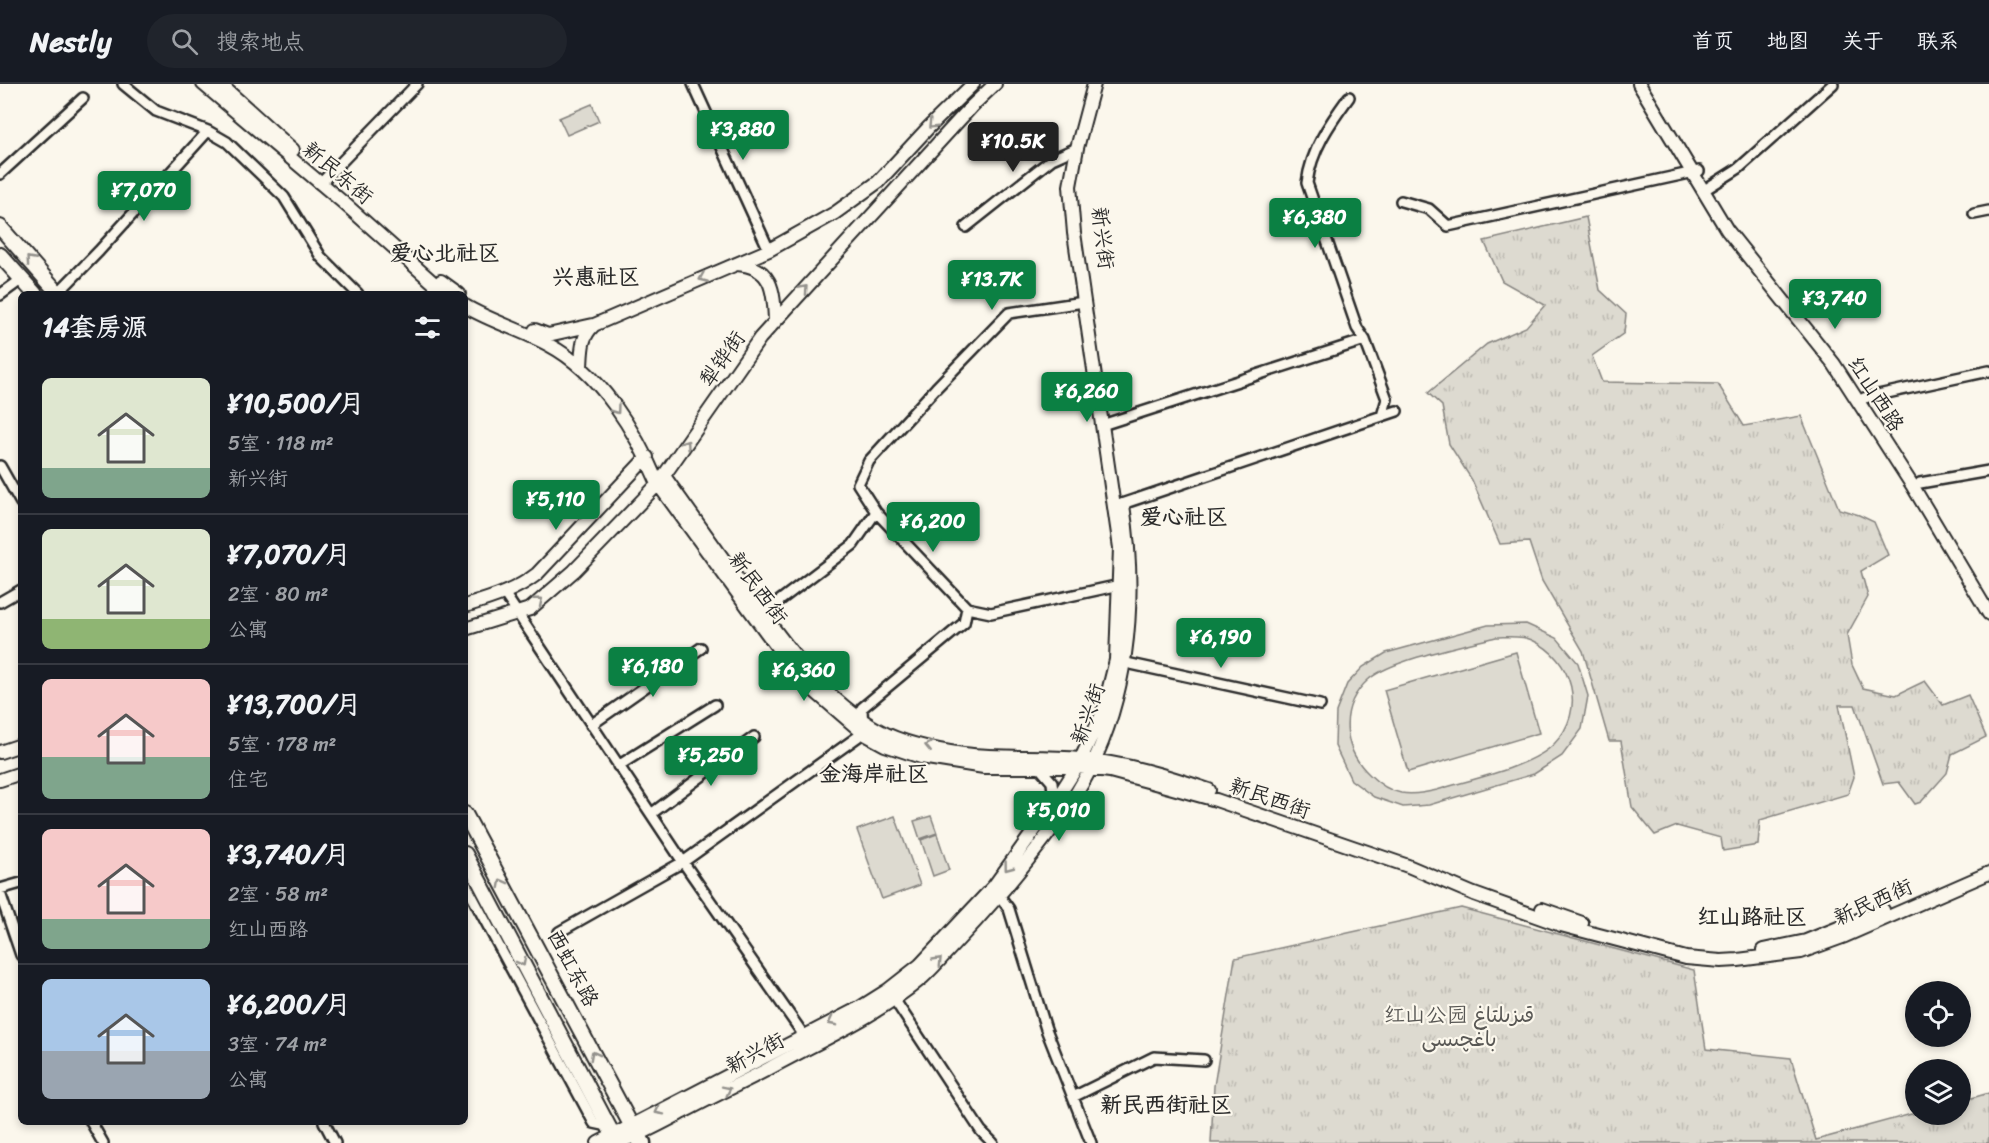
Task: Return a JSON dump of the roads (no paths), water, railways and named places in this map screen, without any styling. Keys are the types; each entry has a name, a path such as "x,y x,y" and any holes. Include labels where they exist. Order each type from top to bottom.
{"main road":[{"name":"新民东街","path":"203,84 455,291"},
{"name":"新民东街","path":"220,84 345,204 443,291"},
{"path":"468,298 548,335 594,325 769,250 835,213 878,182 973,84"},
{"name":"犁铧街","path":"468,628 530,609 574,571 661,480 760,338 972,106 995,84"},
{"name":"新兴街","path":"1094,84 1077,148 1070,186 1084,302 1106,424"},
{"name":"新兴街","path":"1101,84 1078,186 1081,232 1118,505 1120,661"},
{"name":"红山西路","path":"1639,84 1733,227 1840,361 1920,483 1989,600"},
{"name":"红山西路","path":"1645,84 1728,230 1834,364 1912,485 1989,614"},
{"path":"0,227 56,291"},
{"path":"0,255 32,291"},
{"path":"736,264 750,265 760,269 768,279 775,301 775,321"},
{"path":"468,307 549,345 581,366 597,383 647,457 537,574 523,585 468,605"},
{"path":"581,366 585,333 594,325"},
{"name":"新民西街","path":"647,457 759,616 785,658 811,688 863,733 885,745 932,759 984,767 1113,763 1186,782 1408,858 1480,889 1594,926 1666,947 1701,953 1764,950 1806,941 1989,865"},
{"name":"新兴街","path":"637,1135 858,1021 894,999 923,978 999,895 1075,794 1120,661 1130,584 1129,544 1118,505"},
{"name":"新民西街","path":"759,616 815,679 863,720 882,732 902,740 960,754 1085,764 1216,800 1408,866 1474,894 1561,925 1686,958 1721,961 1801,952 1845,936 1989,873"},
{"path":"0,753 18,747"},
{"name":"新兴街","path":"637,1135 805,1036 879,996 920,965 994,886 1085,764"},
{"path":"0,780 18,774"},
{"name":"西虹东路","path":"468,820 637,1135"},
{"name":"西虹东路","path":"469,884 614,1138"},
{"path":"598,1143 637,1135"}],"street":[{"path":"123,84 156,111 208,131 227,142 284,197 321,257 355,291"},
{"path":"322,181 417,84"},
{"path":"693,84 769,250"},
{"path":"1709,188 1739,168 1833,84"},
{"path":"1349,97 1327,127 1309,166 1307,183 1357,328 1365,340 1387,399 1382,416"},
{"path":"0,174 84,98"},
{"path":"60,291 208,131"},
{"path":"966,226 1052,159 1077,148"},
{"path":"1401,201 1429,209 1448,226 1696,171"},
{"path":"1974,214 1989,211"},
{"path":"0,295 22,279"},
{"path":"1084,302 1009,313 869,461 858,484 876,512 967,608 991,612 1120,585"},
{"path":"1106,424 1365,340"},
{"path":"1864,398 1989,371"},
{"path":"1118,505 1398,411"},
{"path":"1,470 18,498"},
{"path":"1920,483 1989,471"},
{"path":"10,484 18,480"},
{"path":"759,616 853,545 876,512"},
{"path":"0,602 18,592"},
{"path":"504,593 683,862 805,1036"},
{"path":"559,932 683,862 863,733 862,708 964,623 967,608"},
{"path":"591,725 700,648"},
{"path":"1120,661 1320,705"},
{"path":"618,766 715,705"},
{"path":"651,814 754,737"},
{"path":"1039,766 1052,782 1054,803"},
{"path":"18,884 0,891 18,946"},
{"path":"999,895 1009,909 1046,1029 1091,1143"},
{"path":"894,999 974,1120 993,1143"},
{"path":"1073,1097 1154,1057 1204,1060"},
{"path":"92,1125 99,1142"},
{"path":"326,1125 335,1143"}],"district":[{"name":"爱心北社区","path":"445,252"},
{"name":"兴惠社区","path":"596,276"},
{"name":"爱心社区","path":"1184,516"},
{"name":"金海岸社区","path":"874,773"},
{"name":"红山路社区","path":"1752,916"},
{"name":"新民西街社区","path":"1166,1104"}],"park label":[{"name":"红山公园 قىزىلتاغ باغچىسى","path":"1459,1027"}]}
